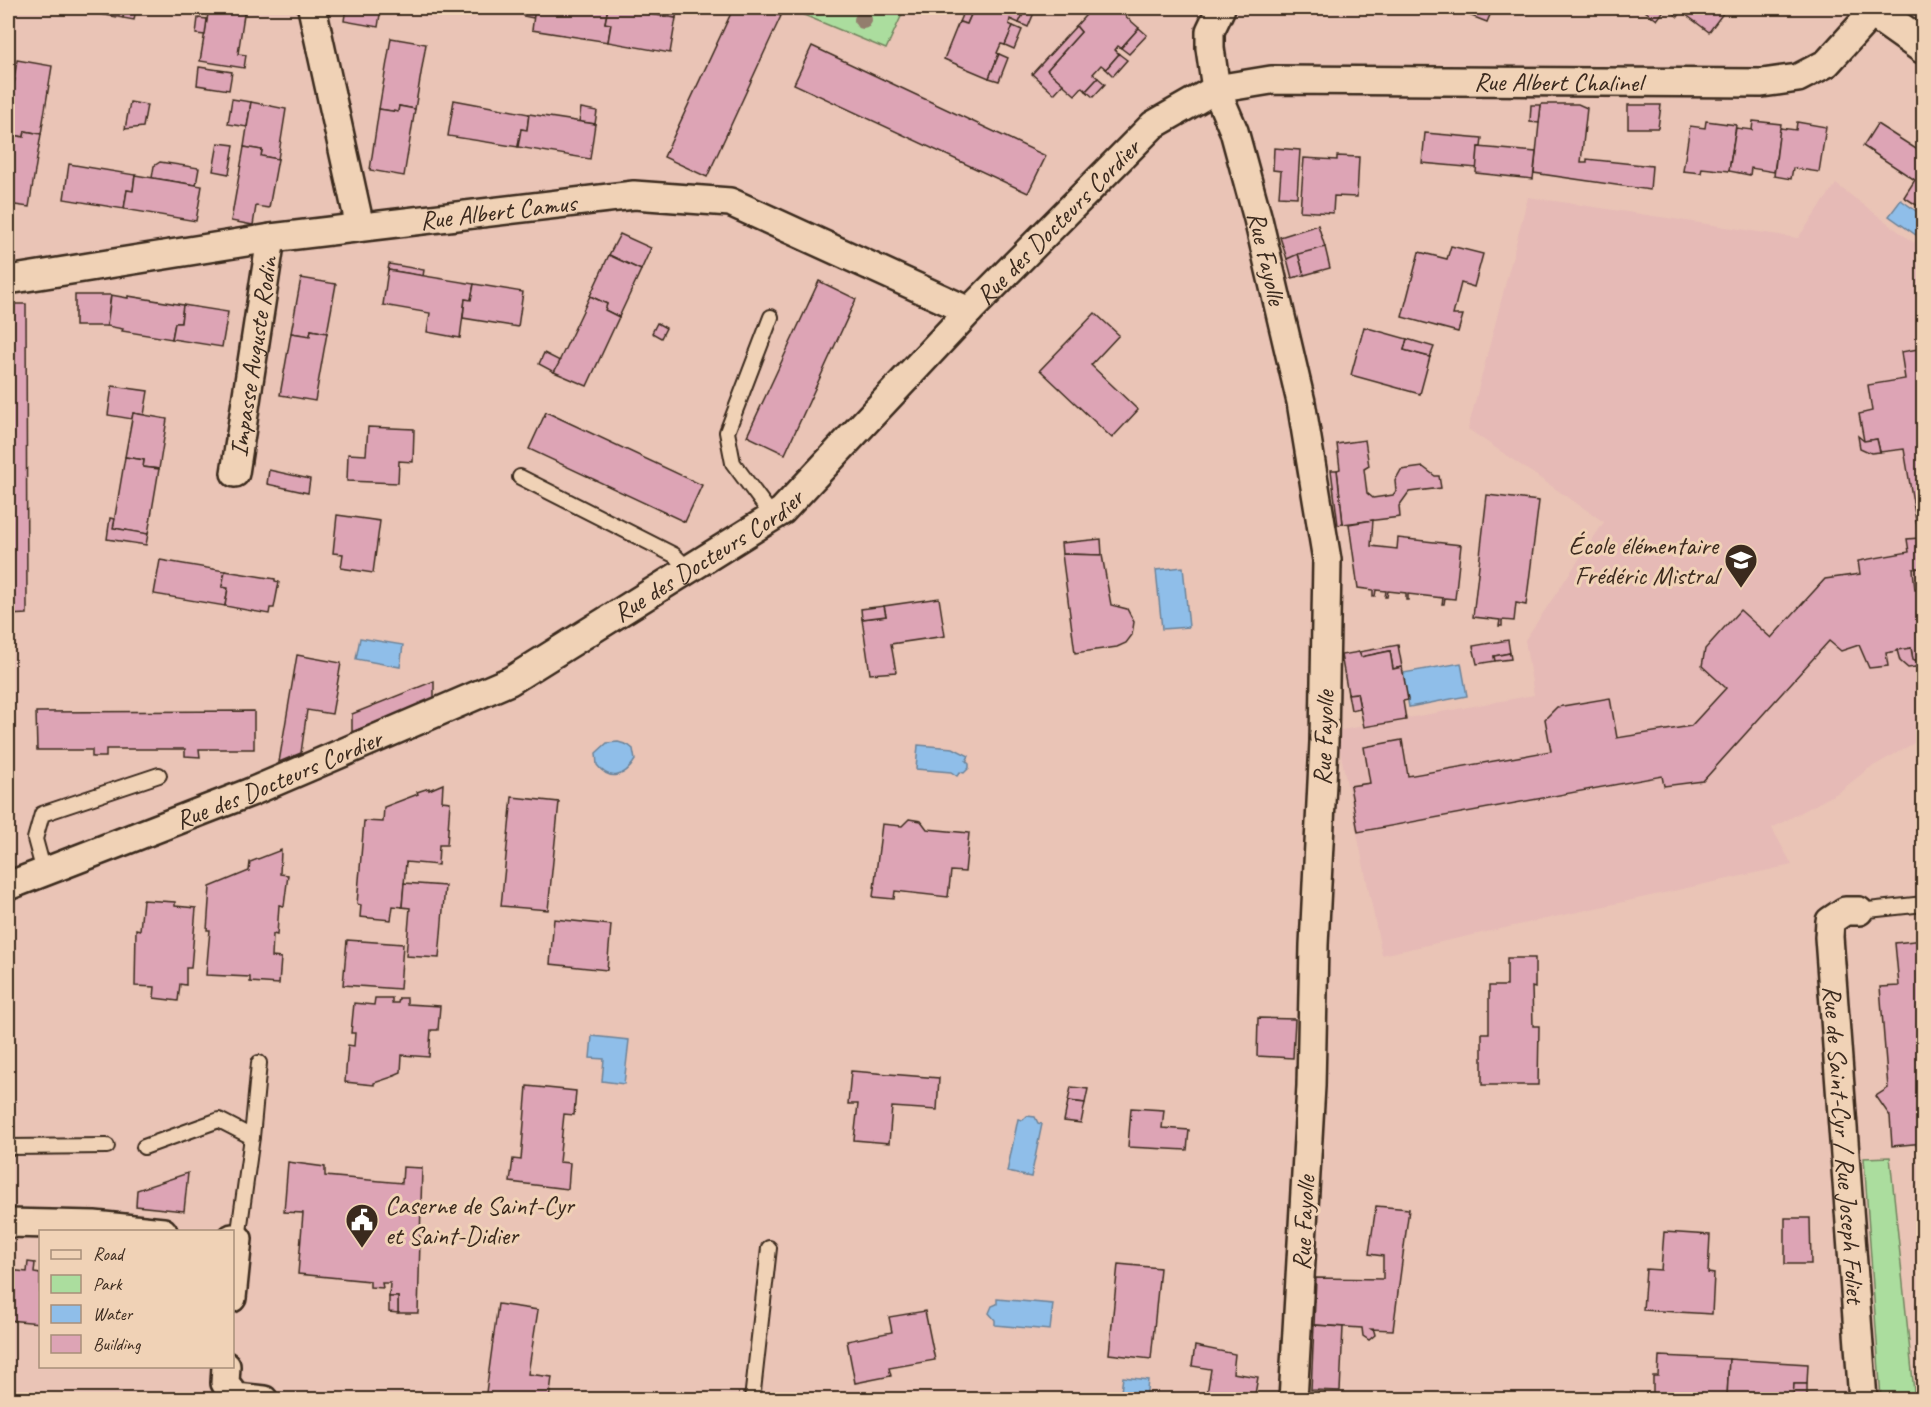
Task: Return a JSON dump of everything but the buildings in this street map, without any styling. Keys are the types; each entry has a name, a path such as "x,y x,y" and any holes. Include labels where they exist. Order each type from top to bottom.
{"street":[{"path":"312,8 360,227"},
{"path":"1216,89 1210,31 1221,8"},
{"path":"1872,9 1923,47"},
{"name":"Rue Albert Chalinel","path":"1216,89 1271,80 1762,83 1798,78 1827,63 1872,9"},
{"name":"Rue des Docteurs Cordier","path":"8,886 251,792 510,681 773,517 782,511 969,311 1153,125 1216,89"},
{"name":"Rue Fayolle","path":"1216,89 1237,142 1258,219 1298,390 1327,560 1324,742 1314,945 1311,1086 1293,1400"},
{"name":"Rue Albert Camus","path":"8,280 271,238 634,195 730,202 969,311"},
{"name":"Impasse Auguste Rodin","path":"235,472 271,238"},
{"name":"Rue de Saint-Cyr / Rue Joseph Foliet","path":"1859,911 1845,911 1830,921 1829,937 1863,1400"},
{"path":"8,1223 94,1225 143,1230"},
{"path":"234,1259 235,1239"},
{"path":"226,1368 225,1383 236,1397 264,1400"}],"lane":[{"path":"771,317 727,432 733,463 773,517"},
{"path":"520,477 674,555 689,570"},
{"path":"44,872 35,839 42,814 159,775"},
{"path":"1859,911 1923,904"},
{"path":"235,1239 252,1137 259,1063"},
{"path":"144,1147 219,1120 252,1137"},
{"path":"8,1147 107,1146"},
{"path":"752,1400 769,1248"}],"shaded area":[{"name":"École élémentaire Frédéric Mistral","path":"1836,184 1914,243 1923,231 1923,738 1868,769 1839,792 1772,828 1792,865 1382,955 1336,731 1534,695 1525,640 1604,522 1468,429 1528,197 1798,238"}],"green space":[{"path":"787,8 905,8 886,49"},
{"path":"1890,1157 1914,1391 1923,1391 1923,1399 1881,1399 1864,1158"}],"water":[{"path":"1901,200 1923,216 1923,225 1916,235 1889,216"},
{"path":"1183,567 1189,627 1162,629 1156,570"},
{"path":"360,638 403,645 400,667 356,659"},
{"path":"1461,663 1467,696 1409,707 1403,673"},
{"path":"618,742 633,749 635,760 622,774 607,774 597,765 596,753 607,743"},
{"path":"918,745 953,748 969,756 966,761 969,768 957,776 951,772 916,769"},
{"path":"592,1036 629,1040 624,1084 602,1081 604,1059 590,1058"},
{"path":"1027,1116 1035,1117 1038,1123 1042,1124 1031,1177 1007,1172 1018,1119 1023,1120"},
{"path":"997,1299 1053,1304 1050,1330 995,1325 995,1320 989,1313 992,1306 997,1304"},
{"path":"1123,1377 1148,1380 1146,1399 1120,1399"}],"place":[{"name":"École élémentaire Frédéric Mistral","path":"1741,589"},
{"name":"Caserne de Saint-Cyr et Saint-Didier","path":"362,1249"}]}
